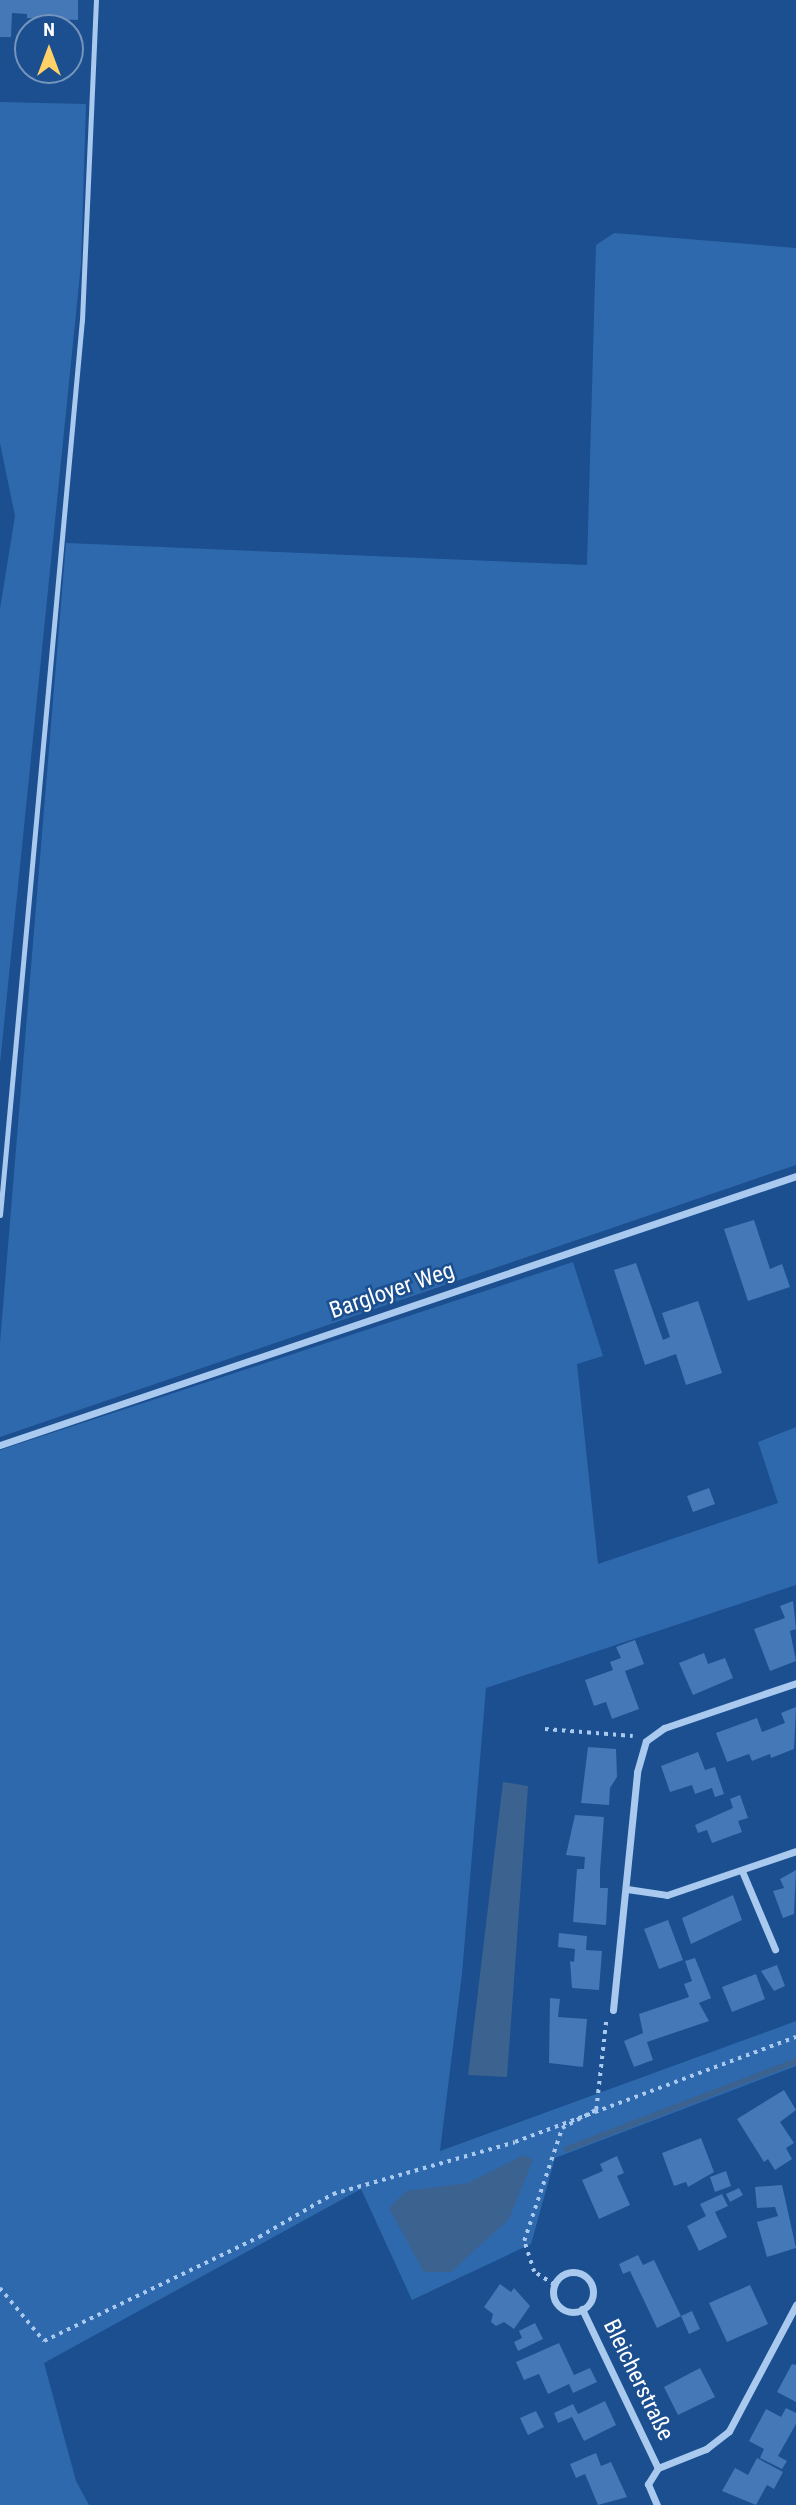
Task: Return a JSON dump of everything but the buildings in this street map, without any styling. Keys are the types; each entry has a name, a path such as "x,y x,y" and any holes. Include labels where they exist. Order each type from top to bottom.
{"street":[{"name":"Bargloyer Weg","path":"0,1445 796,1176"},
{"path":"613,2010 637,1772 646,1741 664,1728 796,1683"},
{"path":"627,1889 667,1895 796,1851"},
{"path":"743,1871 775,1949"},
{"name":"Bleicherstraße","path":"564,2274 586,2277 592,2298 582,2309 560,2306 554,2285 564,2274"},
{"path":"658,2468 706,2449 729,2431 796,2305"},
{"name":"Bleicherstraße","path":"582,2309 658,2468 648,2484 657,2505"}],"lane":[{"path":"0,1215 82,320 96,0"}],"path":[{"path":"545,1729 646,1741"},
{"path":"596,2110 602,2026 613,2010"},
{"path":"0,2288 44,2341 259,2237 333,2194 515,2142 796,2037"},
{"path":"554,2285 534,2272 524,2241 562,2128 596,2110"}],"shaded area":[{"path":"0,102 86,104 81,264 0,1064 0,609 15,516 0,443"},
{"path":"614,233 796,248 796,1165 0,1437 0,1343 66,543 587,565 596,245"},
{"path":"573,1262 603,1356 577,1364 598,1564 778,1503 758,1442 796,1427 796,1585 486,1688 462,1974 440,2151 796,2021 796,2066 555,2158 531,2244 412,2300 361,2189 44,2363 76,2481 89,2505 0,2505 0,1450"},
{"path":"503,1782 528,1786 507,2077 468,2075"},
{"path":"524,2155 533,2160 509,2219 451,2272 424,2272 389,2208 406,2191 468,2183"}],"waterway":[{"path":"567,2149 796,2061"}]}
